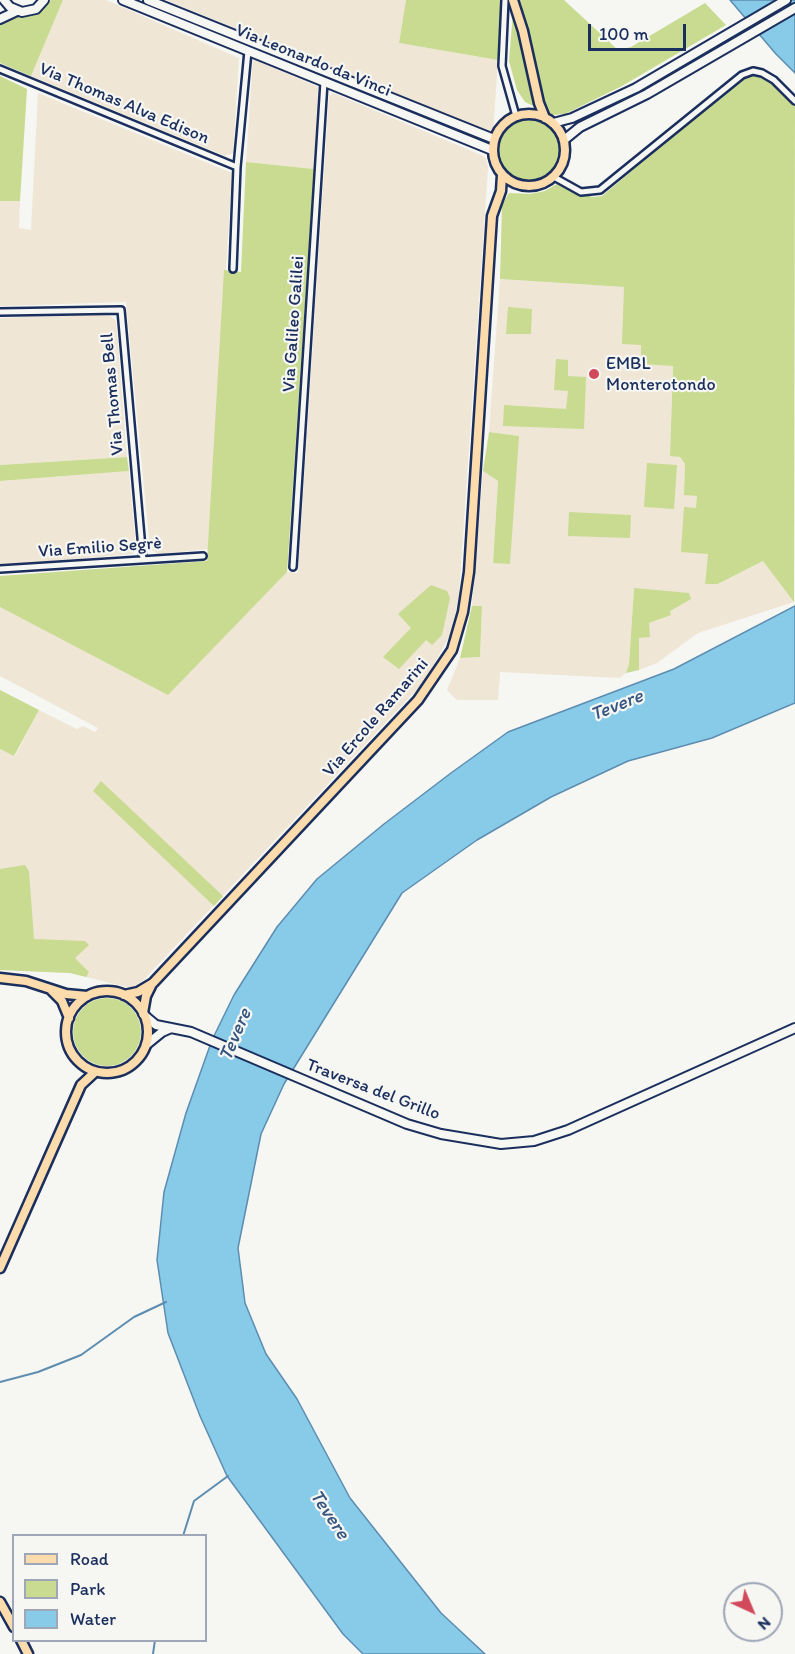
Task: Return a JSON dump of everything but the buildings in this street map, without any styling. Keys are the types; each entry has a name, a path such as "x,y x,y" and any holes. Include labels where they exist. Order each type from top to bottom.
{"main road":[{"path":"0,8 3,0 17,11"},
{"path":"0,19 17,11 31,10 44,0"},
{"name":"Via Leonardo da Vinci","path":"123,0 492,150"},
{"name":"Via Leonardo da Vinci","path":"148,0 494,139"},
{"path":"513,0 523,31 536,88 549,120 564,140 564,160 554,177 537,186 518,185 502,175 496,168 492,150 494,139 499,129 516,116 527,114 549,120 617,98 786,0"},
{"path":"564,140 583,124 631,103 795,8"},
{"path":"527,114 534,103 536,88"},
{"name":"Via Ercole Ramarini","path":"144,1014 146,996 153,983 404,716 434,680 452,650 464,612 469,572 492,216 500,194 502,175"},
{"path":"500,194 518,185"},
{"path":"0,978 26,981 66,994 88,996 111,991 124,994"},
{"name":"Via Ercole Ramarini","path":"124,994 138,992 153,983"},
{"path":"46,988 62,1001 69,1018"},
{"name":"Traversa del Grillo","path":"124,994 136,1002 144,1014 156,1024 199,1035 314,1086 432,1132 484,1142 526,1143 587,1123 795,1028"},
{"path":"88,996 74,1007 69,1018 66,1038 69,1049 84,1067 95,1072 108,1073 131,1066 146,1046 162,1032 172,1028"},
{"path":"144,1014 148,1033 146,1046"},
{"path":"0,1268 81,1085 95,1072"},
{"path":"0,1602 12,1623"}],"street":[{"path":"505,0 502,66 516,116"},
{"path":"233,269 237,168 248,51"},
{"name":"Via Thomas Alva Edison","path":"0,69 237,168"},
{"path":"554,177 581,192 600,190 742,75 753,71 774,80 795,101"},
{"name":"Via Galileo Galilei","path":"293,567 324,82"},
{"name":"Via Thomas Bell","path":"0,312 121,310 143,560"},
{"name":"Via Emilio Segrè","path":"0,569 202,556"}],"shaded area":[{"path":"63,0 106,0 239,58 233,153 225,156 31,76"},
{"path":"166,0 406,0 399,43 498,60 493,133"},
{"path":"253,59 318,87 314,169 246,162"},
{"path":"38,93 232,173 208,549 158,554 150,549 126,302 0,306 0,200 20,201 19,228 31,230"},
{"path":"333,93 481,155 486,159 488,167 459,595 452,632 424,682 135,989 70,973 8,970 0,869 0,749 15,756 39,710 77,729 83,726 95,732 98,728 0,676 0,607 168,694 287,572 298,573 329,96"},
{"path":"500,279 624,287 642,345 641,364 673,365 670,455 680,457 685,464 684,494 697,496 697,508 684,508 684,523 708,554 705,583 719,584 765,560 794,602 698,633 657,663 639,670 639,638 649,623 671,615 669,611 634,588 629,664 626,673 620,678 500,672 498,700 457,700 447,690 460,658 480,657 482,606 472,606 483,471 498,481 493,562 510,563 518,436 489,432"},
{"path":"108,314 116,321 127,457 0,465 0,318"},
{"path":"129,471 136,549 133,554 0,565 0,481"}],"green space":[{"path":"51,0 63,0 31,76 0,63 0,24 9,16 38,14"},
{"path":"406,0 501,0 498,60 399,43"},
{"path":"514,0 564,0 618,50 631,47 705,3 726,25 622,86 565,114 552,115 525,102 517,90 509,61"},
{"path":"761,71 795,100 794,602 763,561 718,584 705,584 708,554 681,552 684,507 696,508 697,496 684,495 685,464 680,457 670,456 673,366 641,364 641,345 622,344 624,287 500,279 502,205 509,193 530,194 545,191 560,182 592,197 602,196 742,78"},
{"path":"0,76 27,89 20,201 0,201"},
{"path":"528,119 546,124 551,128 555,133 560,151 555,169 551,174 546,178 528,183 510,178 505,174 501,169 496,151 501,133 505,128 510,124"},
{"path":"246,162 314,169 287,572 168,695 0,607 0,576 207,561 224,270 241,272"},
{"path":"508,307 532,309 531,334 506,334"},
{"path":"556,359 568,360 568,376 586,377 584,429 503,426 504,405 566,409 568,391 554,390"},
{"path":"489,432 519,436 510,564 493,563 498,481 483,471"},
{"path":"127,457 129,471 0,481 0,465"},
{"path":"647,463 677,465 674,509 644,507"},
{"path":"569,512 631,515 630,538 568,536"},
{"path":"431,585 447,591 450,598 442,635 432,645 426,640 399,669 383,657 411,628 398,614"},
{"path":"634,588 689,593 691,599 670,611 671,615 649,623 650,637 639,638 639,670 626,673 629,664"},
{"path":"472,606 482,606 480,657 460,658"},
{"path":"0,690 39,710 14,756 0,749"},
{"path":"101,781 223,896 214,906 93,791"},
{"path":"25,865 29,871 34,939 85,941 89,945 75,958 89,972 86,977 70,973 0,970 0,869"},
{"path":"114,998 126,1004 135,1013 141,1025 139,1045 131,1056 114,1066 100,1066 83,1056 75,1045 73,1025 83,1008 94,1000"}],"water":[{"path":"730,0 795,0 795,73 776,54"},
{"name":"Tevere","path":"795,606 795,703 712,738 628,761 551,797 477,840 402,893 284,1084 261,1134 238,1248 245,1303 266,1354 297,1399 350,1498 441,1613 485,1654 363,1654 343,1634 227,1476 200,1416 168,1333 157,1260 164,1192 186,1113 212,1040 234,995 277,927 317,879 451,773 508,732 674,669"}],"waterway":[{"path":"0,1382 38,1372 81,1355 134,1317 166,1302"},
{"path":"184,1534 194,1501 228,1476"},
{"path":"153,1654 155,1642"}],"place":[{"name":"EMBL Monterotondo","path":"594,374"}]}
